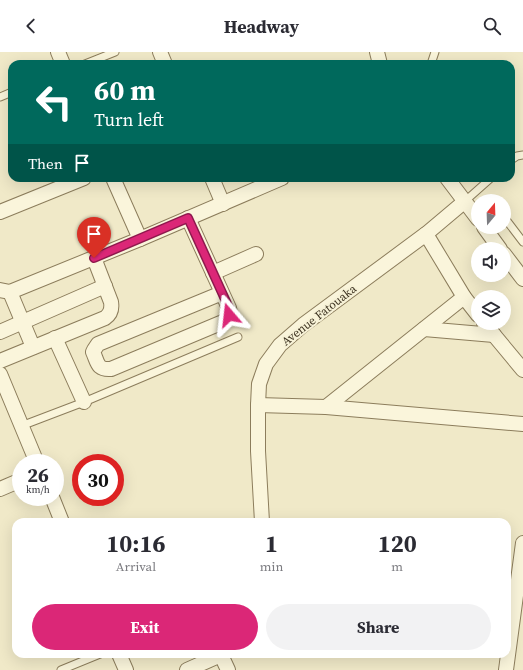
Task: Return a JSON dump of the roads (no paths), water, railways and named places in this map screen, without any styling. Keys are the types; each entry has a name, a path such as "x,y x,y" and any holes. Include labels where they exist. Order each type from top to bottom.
{"street":[{"path":"0,212 71,182"},
{"path":"115,182 140,239"},
{"path":"214,182 223,204"},
{"path":"33,347 22,322 3,290 94,258 273,182"},
{"path":"450,182 471,208"},
{"name":"Avenue Fatouaka","path":"262,518 258,451 258,405 259,384 266,364 280,345 302,325 426,234 471,211"},
{"path":"188,218 213,273 222,293 230,311 227,319 111,369 103,369 99,366 93,352 98,344 222,293"},
{"path":"426,234 471,306"},
{"path":"213,273 256,254"},
{"path":"0,361 108,316 112,306 94,258"},
{"path":"511,263 523,279"},
{"path":"0,332 105,286"},
{"path":"326,407 464,297"},
{"path":"424,329 494,335"},
{"path":"490,330 523,370"},
{"path":"55,338 84,402"},
{"path":"0,374 33,454"},
{"path":"258,405 326,407 523,424"},
{"path":"0,489 12,484"},
{"path":"56,506 60,518"},
{"path":"511,633 523,543"},
{"path":"121,658 126,670"},
{"path":"187,670 213,658"},
{"path":"224,658 228,670"},
{"path":"506,670 508,658"}],"lane":[{"path":"95,60 116,52"},
{"path":"482,194 489,182"},
{"path":"511,226 523,242"},
{"path":"21,426 84,402 238,337"},
{"path":"61,670 90,658"}]}
